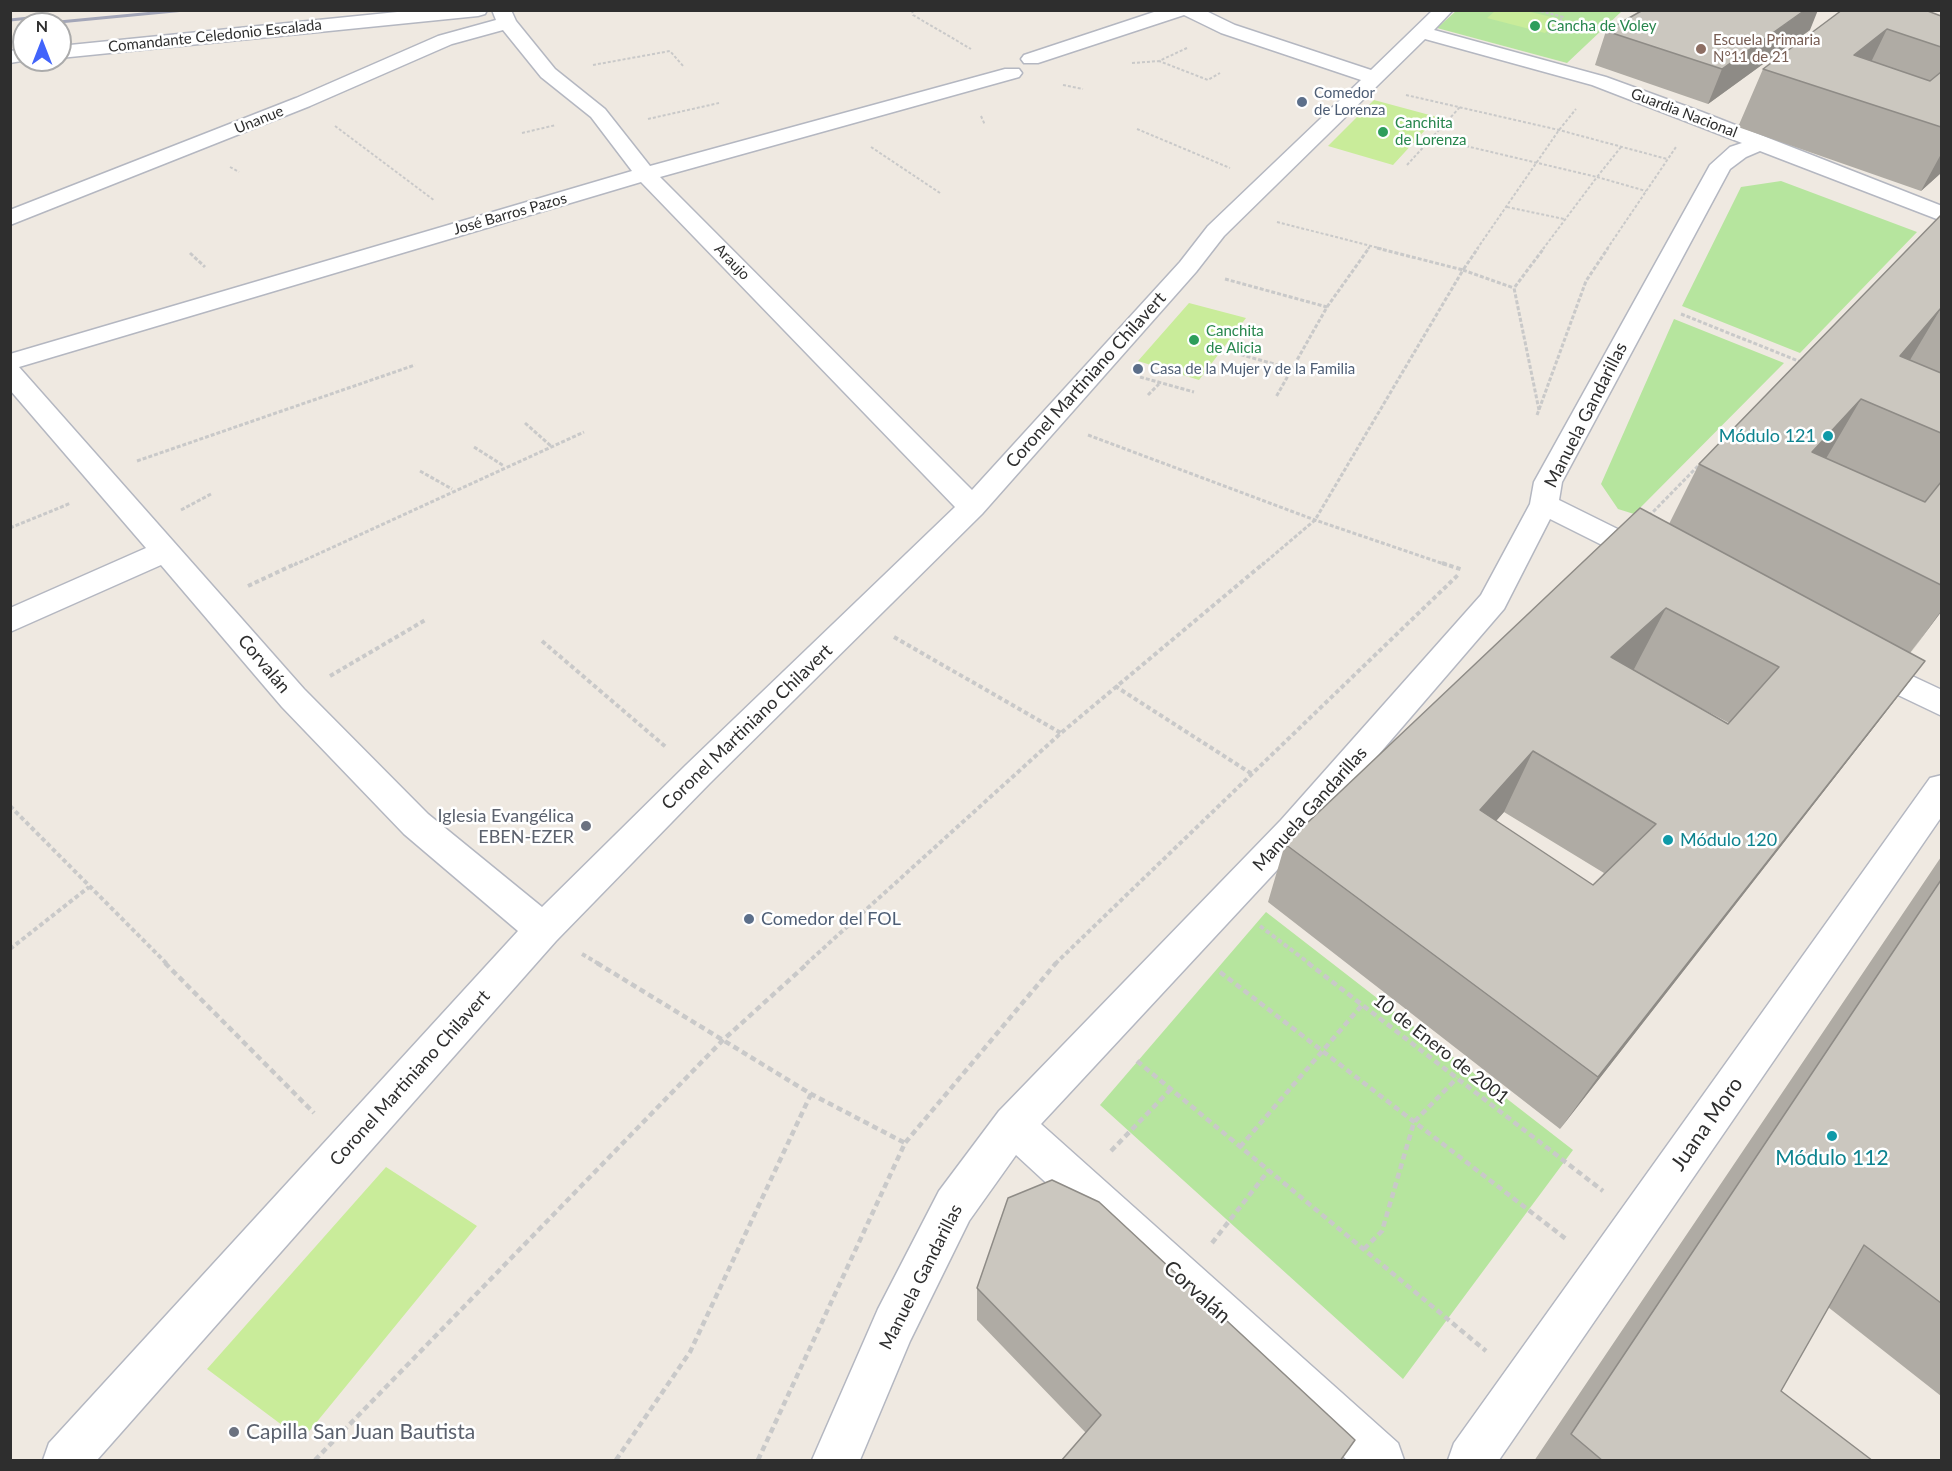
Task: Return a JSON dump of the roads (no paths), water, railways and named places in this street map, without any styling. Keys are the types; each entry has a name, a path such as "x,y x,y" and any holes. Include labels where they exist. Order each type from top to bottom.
{"street":[{"name":"Comandante Celedonio Escalada","path":"72,51 478,10"},
{"path":"1030,59 1180,10"},
{"path":"1188,10 1228,29 1368,81"},
{"name":"Araujo","path":"504,16 548,72 598,113 645,174 972,507"},
{"name":"Unanue","path":"10,218 303,102 504,16"},
{"name":"Coronel Martiniano Chilavert","path":"66,1461 543,930 698,774 972,507 1188,267 1216,231 1432,21"},
{"name":"Guardia Nacional","path":"1432,21 1726,129 1752,129 1941,214"},
{"name":"José Barros Pazos","path":"10,362 645,174 1012,73"},
{"path":"1726,129 1752,129"},
{"name":"Manuela Gandarillas","path":"836,1461 894,1325 954,1206 1013,1125 1293,830 1493,601 1544,504 1548,482 1721,165 1738,152 1752,129"},
{"name":"Corvalán","path":"10,373 293,698 416,824 543,930"},
{"path":"1544,504 1675,570"},
{"path":"10,621 166,550"},
{"path":"1846,656 1941,704"},
{"name":"Juana Moro","path":"1471,1461 1941,788"},
{"name":"Corvalán","path":"1013,1125 1381,1461"}],"railway":[{"path":"72,21 185,10"}],"place":[{"name":"Cancha de Voley","path":"1535,26"},
{"name":"Escuela Primaria N°11 de 21","path":"1701,49"},
{"name":"Comedor de Lorenza","path":"1302,102"},
{"name":"Canchita de Lorenza","path":"1383,132"},
{"name":"Canchita de Alicia","path":"1194,340"},
{"name":"Casa de la Mujer y de la Familia","path":"1138,369"},
{"name":"Módulo 121","path":"1828,436"},
{"name":"Iglesia Evangélica EBEN-EZER","path":"586,826"},
{"name":"Módulo 120","path":"1668,840"},
{"name":"Comedor del FOL","path":"749,919"},
{"name":"Módulo 112","path":"1832,1136"},
{"name":"Capilla San Juan Bautista","path":"234,1432"}]}
